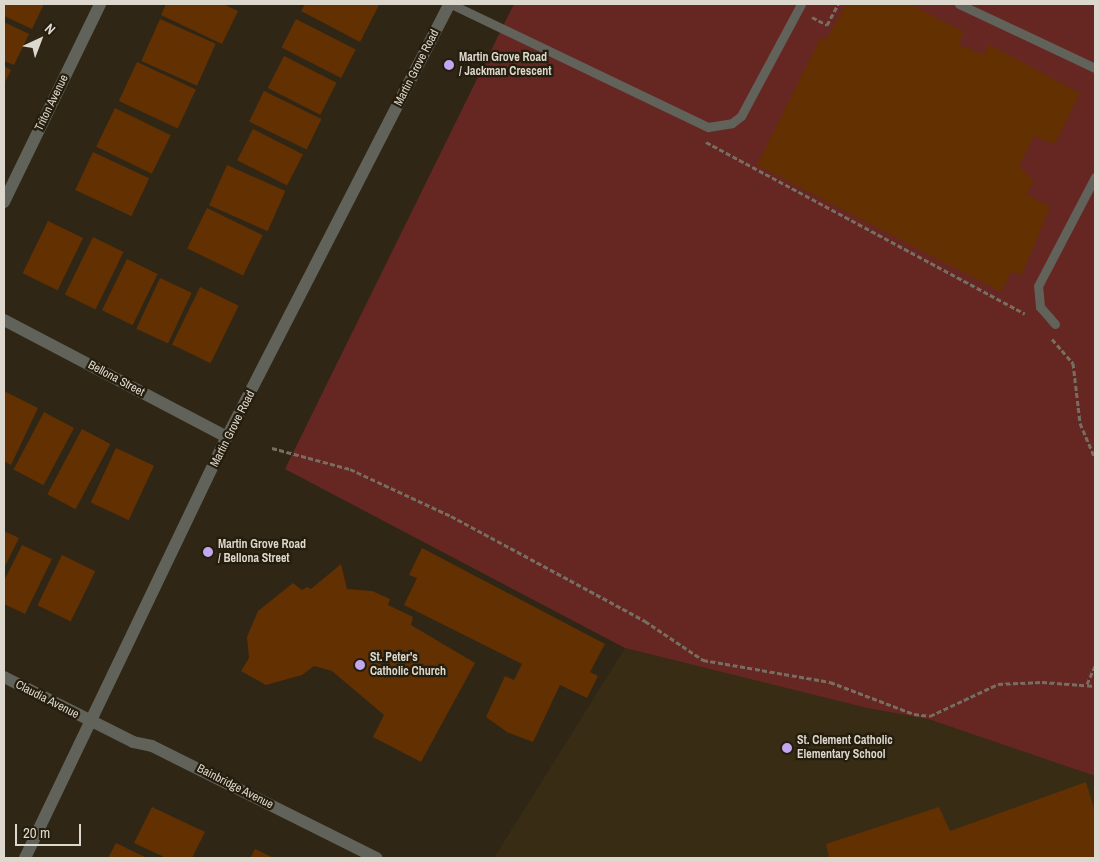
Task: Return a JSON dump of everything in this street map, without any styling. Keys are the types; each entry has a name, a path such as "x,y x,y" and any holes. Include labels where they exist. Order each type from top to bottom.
{"street":[{"name":"Triton Avenue","path":"4,202 100,4"},
{"name":"Martin Grove Road","path":"25,858 228,438 451,4"},
{"name":"Bellona Street","path":"4,320 228,438"},
{"name":"Claudia Avenue","path":"4,678 91,722"},
{"name":"Bainbridge Avenue","path":"91,722 133,742 152,746 377,858"}],"lane":[{"path":"451,4 696,124 720,127 741,116 800,7"},
{"path":"959,4 1095,68"},
{"path":"1054,324 1046,317 1039,302 1038,286 1095,177"}],"path":[{"path":"800,7 827,26 838,4"},
{"path":"696,124 708,145 974,285 1030,318"},
{"path":"1046,317 1048,334 1074,363 1080,423 1095,458"},
{"path":"272,448 350,469 451,516 645,621 703,660 830,682 914,714 930,716 998,684 1087,684 1095,686"},
{"path":"1087,684 1095,666"}],"shaded area":[{"path":"514,4 1095,4 1095,776 928,719 867,708 625,648 285,469"},
{"name":"St. Clement Catholic Elementary School","path":"625,648 867,708 928,719 1095,776 1095,858 494,858"}],"building":[{"path":"4,4 44,4 32,29 4,16"},
{"path":"166,4 223,4 238,11 222,44 161,15"},
{"path":"305,4 379,5 360,42 301,11"},
{"path":"846,4 910,4 964,32 958,44 984,55 988,44 1080,93 1055,144 1034,136 1019,166 1034,181 1026,194 1050,207 1022,275 1012,271 1001,292 757,165 821,37 826,40"},
{"path":"160,19 216,44 197,86 141,61"},
{"path":"296,19 356,49 341,78 281,48"},
{"path":"4,22 29,34 14,65 4,61"},
{"path":"284,56 337,83 320,115 268,88"},
{"path":"137,62 196,89 178,128 119,101"},
{"path":"4,66 11,70 4,84"},
{"path":"264,91 322,119 307,150 249,122"},
{"path":"115,108 171,135 152,174 96,147"},
{"path":"253,129 303,154 287,186 237,160"},
{"path":"93,152 149,178 131,216 75,190"},
{"path":"227,165 285,191 268,231 209,205"},
{"path":"207,208 263,235 243,276 187,248"},
{"path":"48,221 83,238 58,290 23,273"},
{"path":"93,237 124,252 96,309 65,295"},
{"path":"127,259 158,274 133,325 102,310"},
{"path":"160,278 192,293 168,344 136,329"},
{"path":"200,287 239,306 211,363 172,345"},
{"path":"4,391 38,408 11,465 4,461"},
{"path":"44,412 74,428 44,485 13,469"},
{"path":"82,429 110,444 76,509 47,494"},
{"path":"116,448 154,466 129,520 91,502"},
{"path":"4,531 19,538 4,568"},
{"path":"22,545 52,559 25,614 4,604 4,581"},
{"path":"422,548 605,644 590,672 598,676 587,698 560,685 533,742 507,732 486,717 505,676 514,680 522,664 404,605 417,578 409,575"},
{"path":"62,555 95,571 71,622 37,605"},
{"name":"St. Peter's Catholic Church","path":"341,564 347,589 372,591 390,599 388,605 413,617 411,625 475,663 421,762 373,737 384,715 332,671 314,666 302,675 266,685 241,671 249,658 247,637 258,611 293,583 302,590 307,587 311,589"},
{"path":"1086,782 1095,812 1095,858 829,858 826,844 939,807 950,831"},
{"path":"152,807 205,832 192,858 166,858 134,843"},
{"path":"116,843 147,858 108,858"},
{"path":"255,849 274,858 250,858"}],"place":[{"name":"Martin Grove Road / Jackman Crescent","path":"449,65"},
{"name":"Martin Grove Road / Bellona Street","path":"208,552"},
{"name":"St. Peter's Catholic Church","path":"360,665"},
{"name":"St. Clement Catholic Elementary School","path":"787,748"}]}
